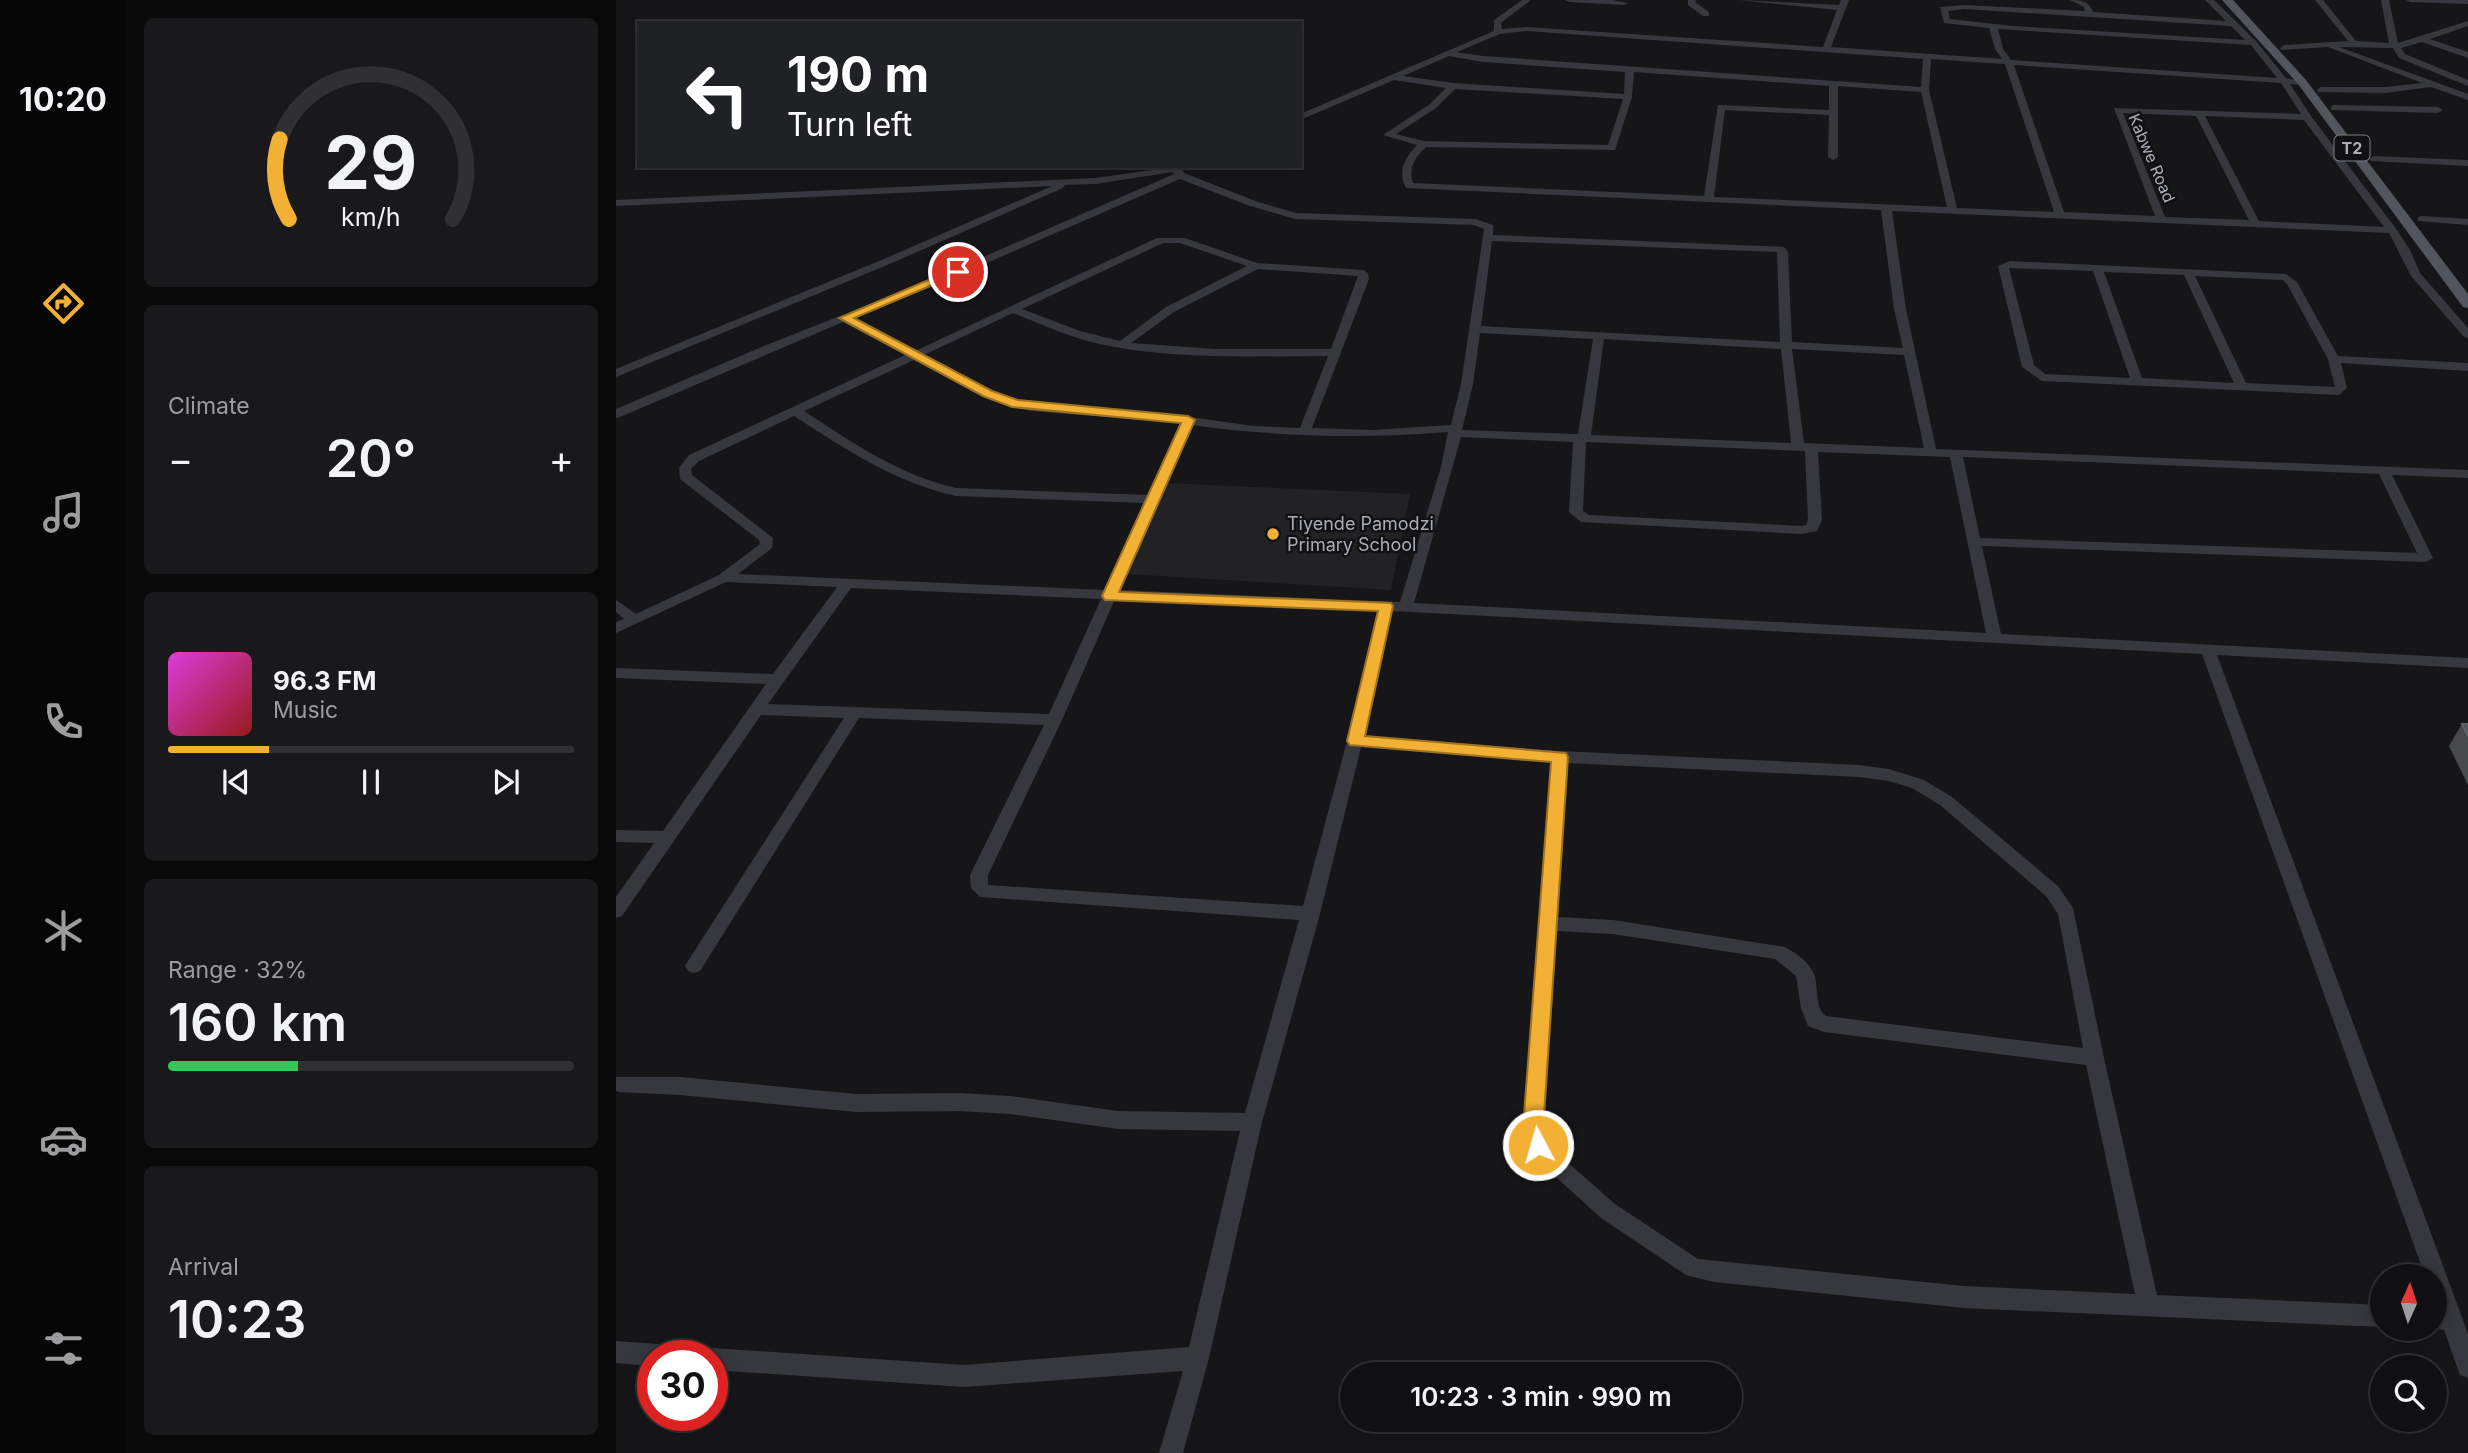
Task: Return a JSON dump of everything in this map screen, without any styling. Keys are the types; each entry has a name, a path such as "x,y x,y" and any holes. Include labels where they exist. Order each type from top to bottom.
{"main road":[{"name":"T2","path":"2227,0 2302,82 2468,304"},
{"name":"T2","path":"2238,0 2320,90 2426,224"}],"street":[{"path":"1497,32 1497,22 1527,0"},
{"path":"1569,0 1624,4"},
{"path":"1692,0 1691,3 1706,15"},
{"path":"1742,0 1843,4 1827,47"},
{"path":"2074,0 2087,6 2090,13"},
{"path":"2209,0 2253,43 2284,81 2307,117 2392,230 2416,274 2468,335"},
{"path":"2319,0 2354,43"},
{"path":"2385,0 2393,45 2402,56 2468,83"},
{"path":"2410,0 2468,2"},
{"path":"2234,24 2090,13 1964,7 1942,9 1947,21 1993,27 2253,43"},
{"path":"2284,48 2354,43 2413,44 2436,32 2468,23"},
{"path":"1993,27 2060,216"},
{"path":"1302,116 1497,32 1526,29 1756,42 2008,64 2302,82"},
{"path":"1731,38 1756,42"},
{"path":"2424,40 2466,53"},
{"path":"2330,44 2468,97"},
{"path":"1451,54 1926,90"},
{"path":"1927,57 1926,90 1953,210"},
{"path":"1453,86 1433,106 1388,135 1423,144 1612,148 1628,97 1630,69"},
{"path":"1394,78 1453,86 1628,97"},
{"path":"1833,83 1833,157"},
{"path":"2320,90 2385,90 2434,84"},
{"path":"1709,198 1722,106 1834,113"},
{"path":"2334,108 2438,110"},
{"name":"Kabwe Road","path":"2161,219 2117,110 2199,113"},
{"path":"2255,223 2199,113 2307,117"},
{"path":"1423,144 1409,160 1406,185 2392,230"},
{"path":"2374,159 2463,162 2468,171"},
{"path":"616,414 932,283 1180,170"},
{"path":"616,204 1069,183 1180,170 1254,204 1295,216 1475,222 1489,227 1467,384 1447,467 1406,607"},
{"path":"616,373 1069,183"},
{"path":"1886,207 1909,352 1931,453"},
{"path":"2426,224 2468,222"},
{"path":"1487,238 1780,249 1783,252 1786,345 1815,520 1812,528 1802,530 1586,519 1579,516 1576,512 1582,438 1599,335"},
{"path":"616,628 724,579 745,564 767,542 756,530 685,476 685,468 694,458 717,445 1168,239 1181,240 1256,266 1363,273 1364,279 1304,433"},
{"path":"2010,264 2096,268 2281,276 2290,279 2334,359 2342,382 2339,391 2042,377 2028,367 2003,266 2010,264"},
{"path":"1123,344 1147,322 1175,304 1219,286 1256,266"},
{"path":"2096,268 2137,381"},
{"path":"2187,271 2242,387"},
{"path":"1012,309 1073,333 1123,344 1272,353 1334,352"},
{"path":"845,318 988,394 1016,404 1188,420 1254,430 1372,434 1454,430 1582,438 2468,474"},
{"path":"1474,329 1909,352"},
{"path":"2334,359 2468,367"},
{"path":"794,410 895,474 937,488 956,492 1153,499"},
{"path":"1188,420 1054,720 979,874 980,888 986,892 1311,914"},
{"path":"1956,454 1994,636"},
{"path":"1975,542 2426,558 2384,471"},
{"path":"724,579 1386,606 2468,663"},
{"path":"616,911 755,709 846,585"},
{"path":"616,605 635,620"},
{"path":"1171,1453 1198,1357 1252,1122 1311,914 1355,741 1386,606"},
{"path":"2208,650 2423,1264"},
{"path":"616,673 777,679"},
{"path":"755,709 1054,720"},
{"path":"694,966 853,714"},
{"path":"1355,741 1560,757 1859,771 1889,775 1918,784 1946,801 2052,891 2067,913 2094,1058 2148,1304"},
{"path":"1560,757 1534,1115 1538,1145 1542,1152 1608,1211 1693,1268 1714,1272 1964,1297 2370,1315"},
{"path":"616,836 667,837"},
{"path":"1548,923 1613,927 1779,952 1794,960 1803,969 1809,1008 1815,1020 1825,1024 2094,1058"},
{"path":"619,1084 680,1086 856,1103 960,1102 1010,1105 1118,1120 1252,1122"},
{"path":"2447,1328 2468,1367"},
{"path":"616,1352 637,1354"},
{"path":"728,1360 964,1376 1198,1357"}],"shaded area":[{"name":"Tiyende Pamodzi Primary School","path":"1168,483 1410,494 1391,590 1127,574"}],"building":[{"path":"2462,724 2468,724 2468,736"}],"place":[{"name":"Tiyende Pamodzi Primary School","path":"1273,534"}],"route":[{"path":"958,272 845,318 988,394 1016,404 1188,420 1110,596 1386,606 1355,741 1560,757 1534,1115 1534,1134 1538,1145"}]}
